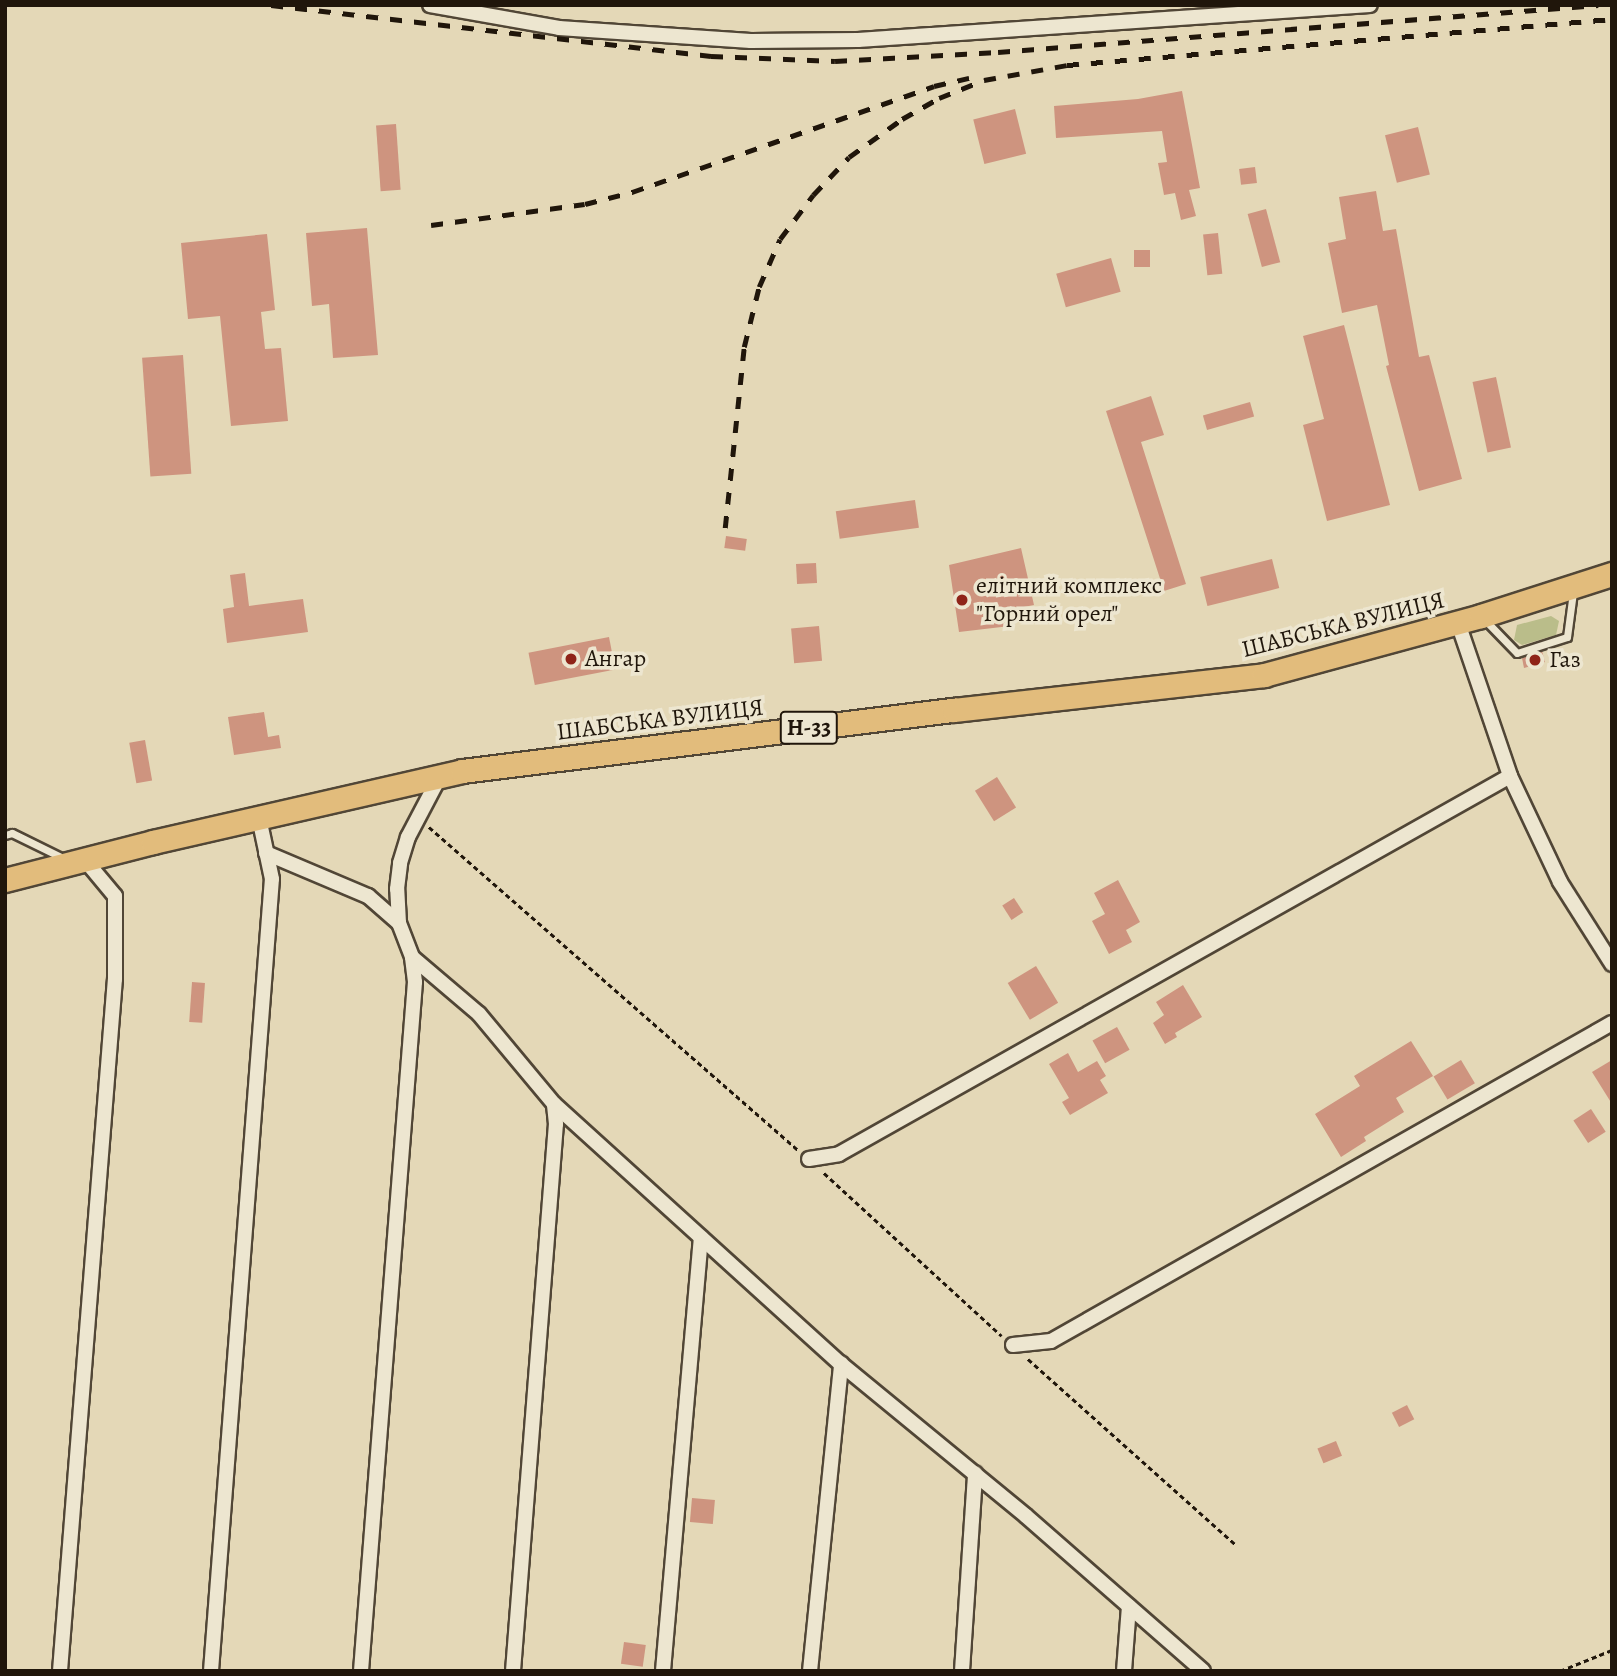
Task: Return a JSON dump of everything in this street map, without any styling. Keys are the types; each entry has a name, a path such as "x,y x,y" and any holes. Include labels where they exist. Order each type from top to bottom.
{"main road":[{"name":"ШАБСЬКА ВУЛИЦЯ","path":"5,880 440,776 940,711 1264,675 1458,623 1612,574"}],"street":[{"path":"430,5 559,28 764,41 908,37 1370,5"},
{"path":"1458,623 1510,776 1560,882 1612,964"},
{"path":"362,1671 415,982 412,957 399,923 397,889 400,863 418,818 440,776"},
{"path":"809,1159 839,1154 1510,776"},
{"path":"211,1671 272,879 259,818"},
{"path":"266,853 368,896 399,923"},
{"path":"60,1671 115,979 115,896 79,861"},
{"path":"412,957 479,1014 554,1104 701,1238 841,1364 975,1473 1203,1671"},
{"path":"1013,1345 1051,1341 1612,1023"},
{"path":"513,1671 556,1124 554,1104"},
{"path":"663,1671 701,1238"},
{"path":"810,1671 841,1364"},
{"path":"962,1671 975,1473"},
{"path":"1124,1671 1129,1606"}],"lane":[{"path":"1481,616 1517,653 1567,637 1574,587"},
{"path":"5,835 12,833 79,861"}],"path":[{"path":"418,818 809,1159 1235,1544"},
{"path":"1560,1671 1612,1650"}],"green space":[{"path":"1551,616 1559,621 1556,635 1522,645 1514,640 1517,625"}],"building":[{"path":"1182,91 1200,188 1189,190 1196,216 1181,220 1175,193 1164,195 1158,163 1167,162 1162,131 1056,138 1054,106 1138,99"},
{"path":"1015,109 1026,154 984,164 973,119"},
{"path":"396,124 401,190 381,191 376,125"},
{"path":"1418,127 1430,175 1397,183 1385,135"},
{"path":"1255,167 1257,183 1241,185 1239,169"},
{"path":"1376,191 1383,231 1396,229 1419,357 1429,355 1462,479 1419,491 1386,366 1389,365 1377,305 1342,313 1328,243 1346,239 1339,197"},
{"path":"1266,209 1280,262 1262,267 1248,214"},
{"path":"367,228 378,355 333,358 329,304 312,306 306,233"},
{"path":"1218,233 1222,274 1207,275 1203,235"},
{"path":"267,234 275,310 261,312 265,349 281,348 288,421 231,426 220,316 188,319 181,243"},
{"path":"1134,250 1150,250 1150,267 1134,267"},
{"path":"1111,258 1121,292 1066,307 1056,274"},
{"path":"1344,325 1390,505 1327,521 1303,425 1324,419 1303,336"},
{"path":"183,355 191,474 150,477 142,358"},
{"path":"1496,377 1511,447 1487,452 1473,382"},
{"path":"1151,396 1164,435 1141,442 1186,584 1164,591 1106,411"},
{"path":"1250,402 1254,416 1207,430 1203,416"},
{"path":"915,500 919,528 840,539 836,511"},
{"path":"726,536 747,539 745,551 724,548"},
{"path":"1021,548 1034,605 1008,610 1010,626 959,632 949,565"},
{"path":"1272,559 1279,588 1207,606 1200,577"},
{"path":"816,563 817,583 797,584 796,564"},
{"path":"245,573 249,606 303,599 308,632 227,643 223,609 234,607 230,575"},
{"path":"819,626 822,661 794,663 791,628"},
{"name":"Ангар","path":"609,637 615,669 535,685 529,653"},
{"path":"1542,651 1545,662 1524,668 1522,658"},
{"path":"264,712 268,737 279,735 281,748 234,755 228,717"},
{"path":"145,740 152,780 136,783 129,743"},
{"path":"997,777 1016,808 994,821 975,791"},
{"path":"1118,880 1140,922 1126,930 1132,942 1109,954 1092,921 1105,914 1094,893"},
{"path":"1014,898 1023,912 1012,920 1002,906"},
{"path":"1036,966 1058,1003 1030,1020 1008,983"},
{"path":"192,982 205,983 202,1023 189,1022"},
{"path":"1183,985 1202,1017 1175,1033 1177,1037 1165,1044 1153,1023 1164,1015 1156,1002"},
{"path":"1117,1027 1130,1050 1105,1063 1093,1041"},
{"path":"1411,1041 1433,1076 1396,1098 1404,1112 1364,1137 1366,1141 1341,1157 1315,1114 1360,1086 1354,1076"},
{"path":"1068,1053 1078,1072 1097,1061 1106,1076 1100,1080 1108,1093 1070,1115 1062,1102 1069,1098 1049,1064"},
{"path":"1461,1060 1475,1083 1447,1100 1434,1076"},
{"path":"1612,1060 1612,1104 1592,1072"},
{"path":"1591,1109 1606,1132 1588,1143 1573,1120"},
{"path":"1407,1405 1414,1419 1399,1427 1392,1413"},
{"path":"1336,1441 1342,1456 1323,1463 1317,1448"},
{"path":"692,1498 715,1500 713,1524 690,1522"},
{"path":"624,1642 646,1645 643,1667 621,1664"}],"railway":[{"path":"271,5 711,56 835,61 998,52 1598,5"},
{"path":"725,528 744,347 759,287 780,239 813,195 849,157 902,119 939,98 984,80 1067,65 1612,19"},
{"path":"431,225 585,204 632,192 934,86 969,78"}],"place":[{"name":"елітний комплекс \"Горний орел\"","path":"962,600"},
{"name":"Ангар","path":"571,659"},
{"name":"Газ","path":"1535,660"}]}
